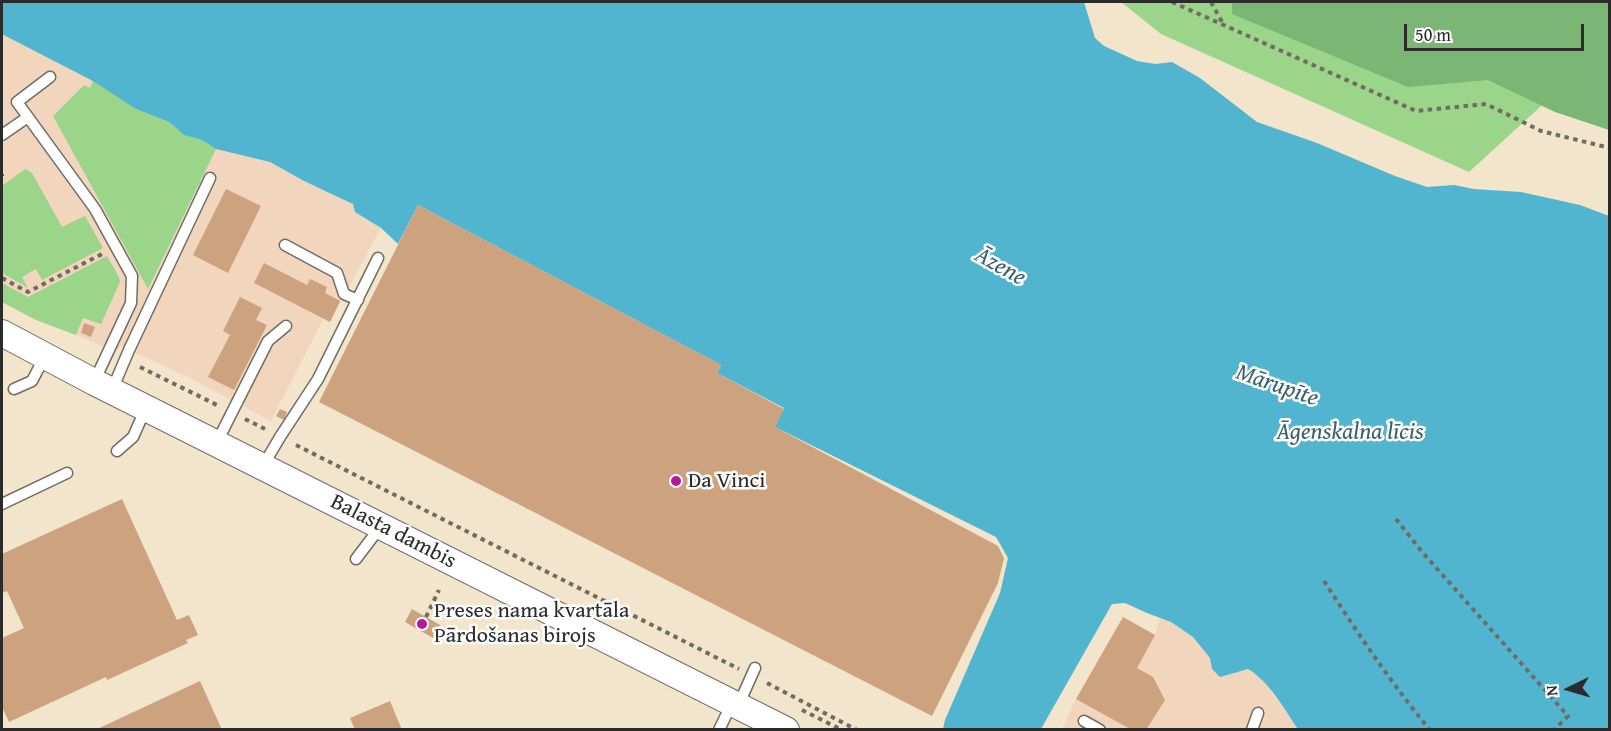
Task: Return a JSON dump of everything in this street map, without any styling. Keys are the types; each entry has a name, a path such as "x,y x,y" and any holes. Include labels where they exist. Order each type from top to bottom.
{"street":[{"name":"Balasta dambis","path":"2,333 786,729"}],"lane":[{"path":"50,77 17,102 95,209 132,276 131,303 103,386"},
{"path":"2,135 28,117"},
{"path":"103,386 124,360 210,178"},
{"path":"285,245 337,273 344,294 358,300"},
{"path":"263,466 318,379 378,258"},
{"path":"217,442 268,340 286,326"},
{"path":"14,389 32,381 46,356"},
{"path":"117,451 133,437 146,407"},
{"path":"2,504 68,472"},
{"path":"356,559 382,526"},
{"path":"719,729 753,672"},
{"path":"1252,729 1258,713"},
{"path":"1084,721 1100,729"}],"path":[{"path":"1172,2 1416,111 1486,105 1541,130 1610,148"},
{"path":"1211,2 1222,24"},
{"path":"2,278 27,292 116,246"},
{"path":"124,360 753,672 857,729"},
{"path":"1396,519 1423,553 1568,716 1554,729"},
{"path":"1324,581 1367,645 1430,729"},
{"path":"426,617 439,590"}],"shaded area":[{"path":"2,34 93,81 184,135 202,140 216,149 270,162 354,204 355,212 381,228 330,322 323,319 271,421 190,378 121,346 118,350 109,348 36,320 2,302"},
{"path":"1123,617 1155,635 1160,618 1171,622 1193,637 1210,658 1212,669 1248,669 1259,676 1298,729 1062,730 1076,699"}],"green space":[{"path":"1121,2 1511,2 1551,97 1469,172 1161,34"},
{"path":"1232,2 1609,2 1609,130 1555,112 1488,80 1408,87 1232,14"},
{"path":"2,8 136,109 169,122 184,135 202,140 216,149 148,289 53,116 84,85 90,88 93,81 2,34"},
{"path":"25,169 32,173 62,227 85,216 103,248 42,280 36,269 22,277 28,288 2,273 2,186"},
{"path":"107,256 120,282 101,324 83,318 76,335 36,320 2,302 2,283 28,297"}],"water":[{"name":"Āgenskalna līcis","path":"2,2 1084,2 1095,38 1104,46 1137,61 1155,64 1172,62 1200,78 1257,122 1317,143 1427,187 1454,185 1474,189 1521,192 1580,205 1609,216 1609,729 1298,729 1276,696 1256,674 1248,669 1220,677 1212,669 1210,658 1193,637 1171,622 1125,603 1112,604 1041,729 943,729 1000,593 1008,558 996,537 775,427 784,408 717,373 721,365 418,205 398,244 381,228 355,212 353,204 270,162 216,149 202,140 184,135 169,122 136,109 93,81 2,34"}],"building":[{"path":"226,189 261,206 228,273 193,255"},
{"name":"Da Vinci","path":"418,205 721,365 717,373 784,409 775,427 998,546 1004,558 998,583 932,716 319,402"},
{"path":"264,263 307,285 310,279 327,287 325,293 340,301 330,322 254,283"},
{"path":"240,297 262,308 256,320 267,325 234,390 208,377 230,335 223,331"},
{"path":"84,323 95,327 91,337 81,333"},
{"path":"280,409 287,412 284,420 276,416"},
{"path":"122,499 177,620 189,615 198,635 186,640 188,643 107,680 106,677 9,722 2,707 2,638 24,628 7,591 2,593 2,554"},
{"name":"Preses nama kvartāla Pārdošanas birojs","path":"412,609 440,625 433,638 405,622"},
{"path":"1123,617 1155,635 1137,668 1153,677 1165,700 1146,730 1132,730 1076,699"},
{"path":"200,681 222,730 95,730"},
{"path":"390,701 402,730 355,730 350,718"}],"place":[{"name":"Da Vinci","path":"676,481"},
{"name":"Preses nama kvartāla Pārdošanas birojs","path":"422,624"}],"water label":[{"name":"Āzene","path":"1000,267"},
{"name":"Mārupīte","path":"1277,386"}]}
